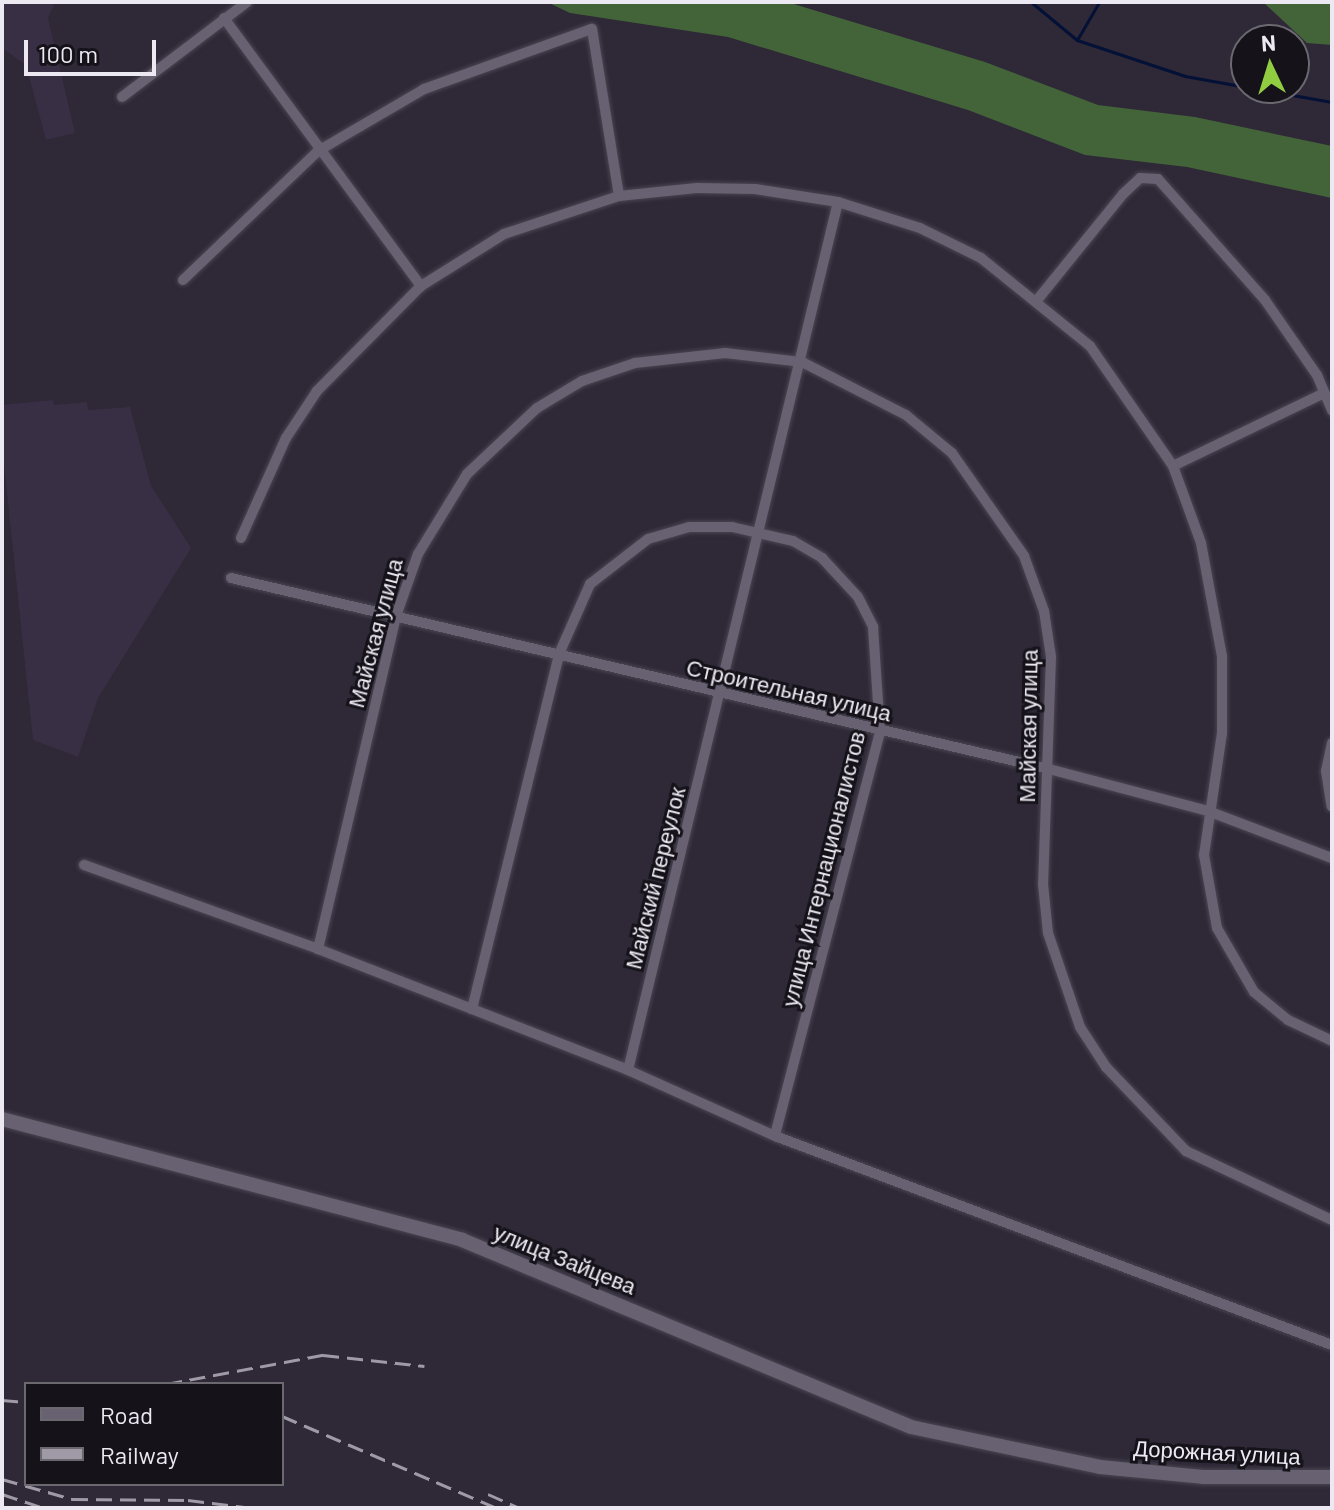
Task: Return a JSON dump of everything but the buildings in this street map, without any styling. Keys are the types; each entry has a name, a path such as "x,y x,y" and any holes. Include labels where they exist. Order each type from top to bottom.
{"street":[{"path":"122,97 247,2"},
{"path":"224,18 318,151 421,286"},
{"path":"183,280 318,151 424,89 592,29 619,196"},
{"path":"1038,299 1123,194 1140,178 1158,179 1265,300 1324,393 1332,411"},
{"path":"241,538 286,438 317,391 421,286 504,234 619,196 755,189 838,202 920,228 981,258 1038,299 1090,346 1173,466 1201,543 1222,656 1222,733 1208,811 1209,894 1233,966 1288,1020 1332,1041"},
{"name":"Майский переулок","path":"628,1070 802,362 838,202"},
{"name":"Майская улица","path":"318,949 396,616 445,504 508,431 537,408 582,381 635,363 725,353 802,362 906,415 952,453 1024,556 1044,611 1051,657 1043,884 1048,933 1080,1027 1113,1076 1186,1151 1332,1220"},
{"path":"1173,466 1324,393"},
{"name":"улица Интернационалистов","path":"472,1009 559,654 590,584 648,539 689,527 759,531 822,558 858,597 879,651 880,732 775,1136"},
{"name":"Строительная улица","path":"231,578 559,654 720,696 1049,769 1208,811 1332,858"},
{"path":"1332,743 1326,771 1332,807"},
{"path":"84,865 318,949 628,1070 775,1136 1332,1345"},
{"name":"улица Зайцева","path":"2,1119 462,1240 911,1427 1100,1467"},
{"name":"Дорожная улица","path":"1100,1467 1203,1477 1332,1477"}],"shaded area":[{"path":"2,2 55,2 48,18 75,133 46,140 26,65 2,48"},
{"path":"53,400 54,405 87,402 88,410 130,407 151,486 191,548 98,698 78,757 33,740 2,445 2,405"}],"green space":[{"path":"547,2 787,2 985,62 1098,105 1195,117 1332,146 1332,198 1187,167 1085,155 968,110 728,37 570,13"},
{"path":"1263,2 1332,2 1332,45 1310,43 1310,24 1287,24"}],"waterway":[{"path":"1031,2 1077,40 1185,76 1230,84"},
{"path":"1077,40 1099,2"},
{"path":"1310,98 1332,102"}],"railway":[{"path":"177,1382 323,1355 424,1366"},
{"path":"2,1400 24,1402"},
{"path":"284,1417 497,1508"},
{"path":"2,1479 24,1485"},
{"path":"26,1486 72,1499 188,1500 253,1508"},
{"path":"2,1494 44,1508"},
{"path":"488,1494 520,1508"}]}
